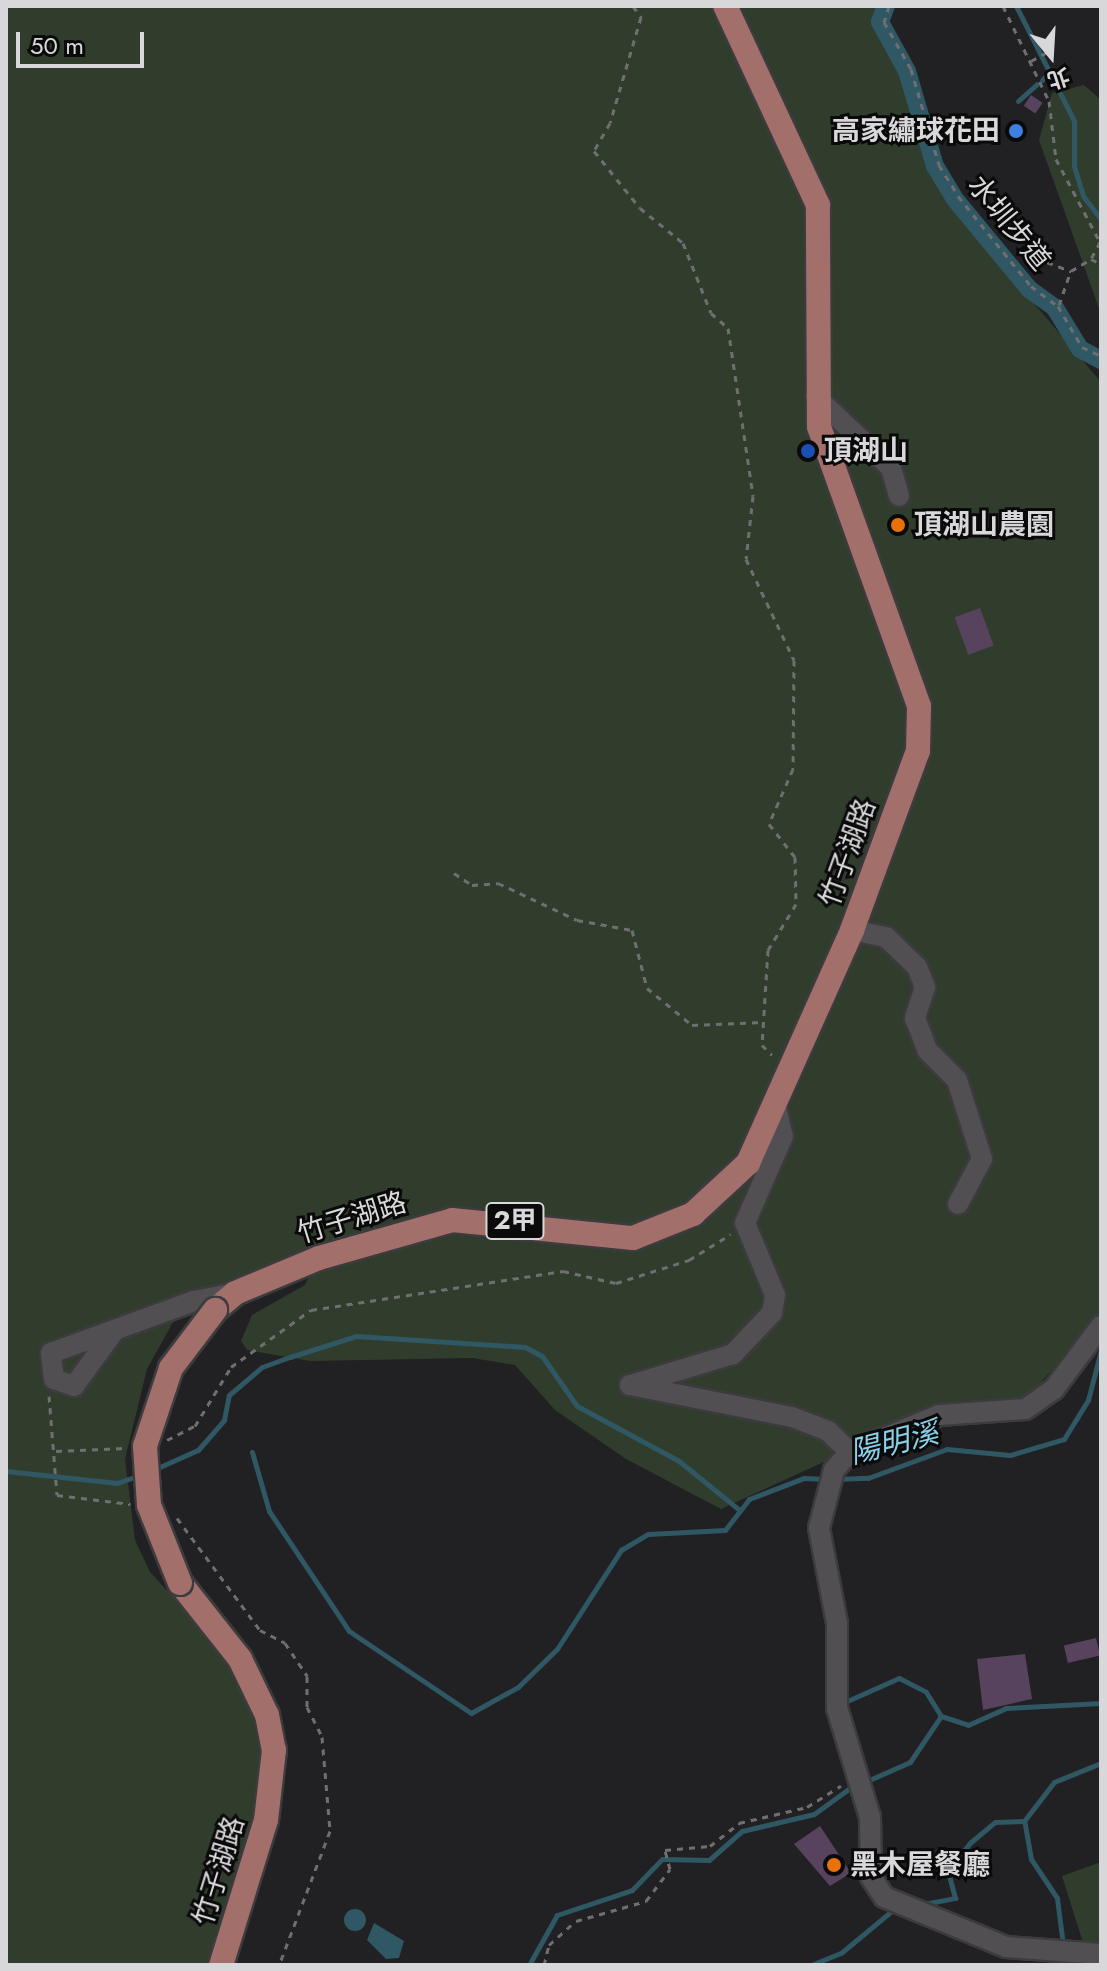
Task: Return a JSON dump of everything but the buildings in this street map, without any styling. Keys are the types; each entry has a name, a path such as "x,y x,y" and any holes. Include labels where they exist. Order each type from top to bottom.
{"main road":[{"name":"竹子湖路","path":"221,1965 266,1820 274,1750 267,1715 240,1659 180,1583 149,1505 145,1446 171,1368 215,1310 235,1293 319,1258 452,1220 506,1220 612,1238 651,1233 718,1197 748,1163 777,1111 852,930 921,733 905,655 842,499 816,397 818,205 725,6"}],"street":[{"path":"816,397 891,468 899,496"},
{"path":"852,930 886,937 917,967 925,987 915,1018 927,1050 957,1080 982,1159 958,1204"},
{"path":"777,1111 783,1136 745,1223 775,1295 760,1332 733,1354 630,1385 792,1417 828,1431 850,1452"},
{"path":"114,1331 74,1386 54,1379 51,1353 114,1331 235,1293"},
{"path":"1099,1333 1065,1377 1025,1409 939,1415 850,1452 831,1478 819,1528 837,1623 837,1708 870,1817 871,1877 884,1897 1006,1947 1101,1954"}],"path":[{"path":"633,6 641,17 610,123 594,151 640,208 683,243 711,313 728,328 753,496 746,559 794,660 793,769 769,824 795,857 796,904 768,950 762,1045 793,1074"},
{"name":"水圳步道","path":"889,6 884,22 911,69 939,165 1013,265 1058,306 1064,326 1101,356"},
{"path":"1003,6 1049,101 1056,159 1100,242 1091,259 1071,271"},
{"path":"1031,61 1049,51"},
{"path":"1091,259 1101,264"},
{"path":"1047,262 1071,271"},
{"path":"1058,306 1067,299 1071,271"},
{"path":"454,873 472,885 498,883 577,920 632,930 647,988 692,1025 763,1022"},
{"path":"162,1441 195,1426 215,1383 311,1310 563,1271 616,1283 689,1260 745,1223"},
{"path":"54,1379 44,1386 57,1454 57,1490"},
{"path":"57,1454 132,1448"},
{"path":"544,1965 549,1945 576,1921 646,1901 670,1869 665,1850 710,1846 739,1823 823,1800 856,1774"}],"green space":[{"path":"6,6 881,6 883,28 955,196 998,261 1101,382 1101,1315 1027,1398 933,1412 721,1509 626,1459 555,1410 515,1365 472,1358 310,1361 247,1350 241,1341 252,1315 305,1285 311,1272 234,1281 186,1299 147,1369 125,1459 135,1540 150,1572 216,1644 253,1712 265,1753 255,1826 210,1965 6,1965"},
{"path":"1084,85 1101,100 1101,314 1039,140 1052,93"},
{"path":"1101,1862 1101,1965 1090,1965 1062,1876"}],"water":[{"path":"355,1909 363,1912 366,1920 363,1928 355,1931 347,1928 344,1920 347,1912"},
{"path":"374,1923 404,1941 399,1958 386,1959 367,1940"}],"waterway":[{"path":"886,6 880,22 907,71 935,166 954,198 1029,289 1055,308 1080,349 1101,360"},
{"name":"陽明溪","path":"1016,6 1074,121 1074,166 1083,196 1101,219"},
{"name":"陽明溪","path":"1042,80 1052,70"},
{"path":"1018,101 1037,84"},
{"path":"153,1470 198,1450 224,1420 229,1395 262,1367 290,1357 356,1336 525,1347 542,1356 577,1406 679,1461 738,1509"},
{"name":"陽明溪","path":"835,1479 868,1478 947,1449 1010,1455 1064,1439 1088,1400 1101,1350"},
{"path":"252,1452 269,1511 349,1631 471,1713 518,1687 557,1649 621,1550 648,1534 725,1530 749,1499 804,1478 825,1479"},
{"path":"6,1471 117,1483 140,1475"},
{"path":"845,1702 899,1678 926,1692 941,1716 968,1725 1006,1708 1101,1703"},
{"path":"867,1781 910,1762 941,1716"},
{"path":"1063,1945 1057,1898 1031,1859 1024,1821 1054,1782 1101,1763"},
{"path":"529,1965 557,1915 632,1890 662,1859 709,1860 742,1831 814,1814 854,1785"},
{"path":"924,1904 955,1898 948,1871 971,1842 995,1822 1024,1821"},
{"path":"811,1965 841,1953 894,1909"}],"place":[{"name":"高家繡球花田","path":"1016,131"},
{"name":"頂湖山","path":"808,451"},
{"name":"頂湖山農園","path":"898,525"},
{"name":"黑木屋餐廳","path":"834,1865"}]}
